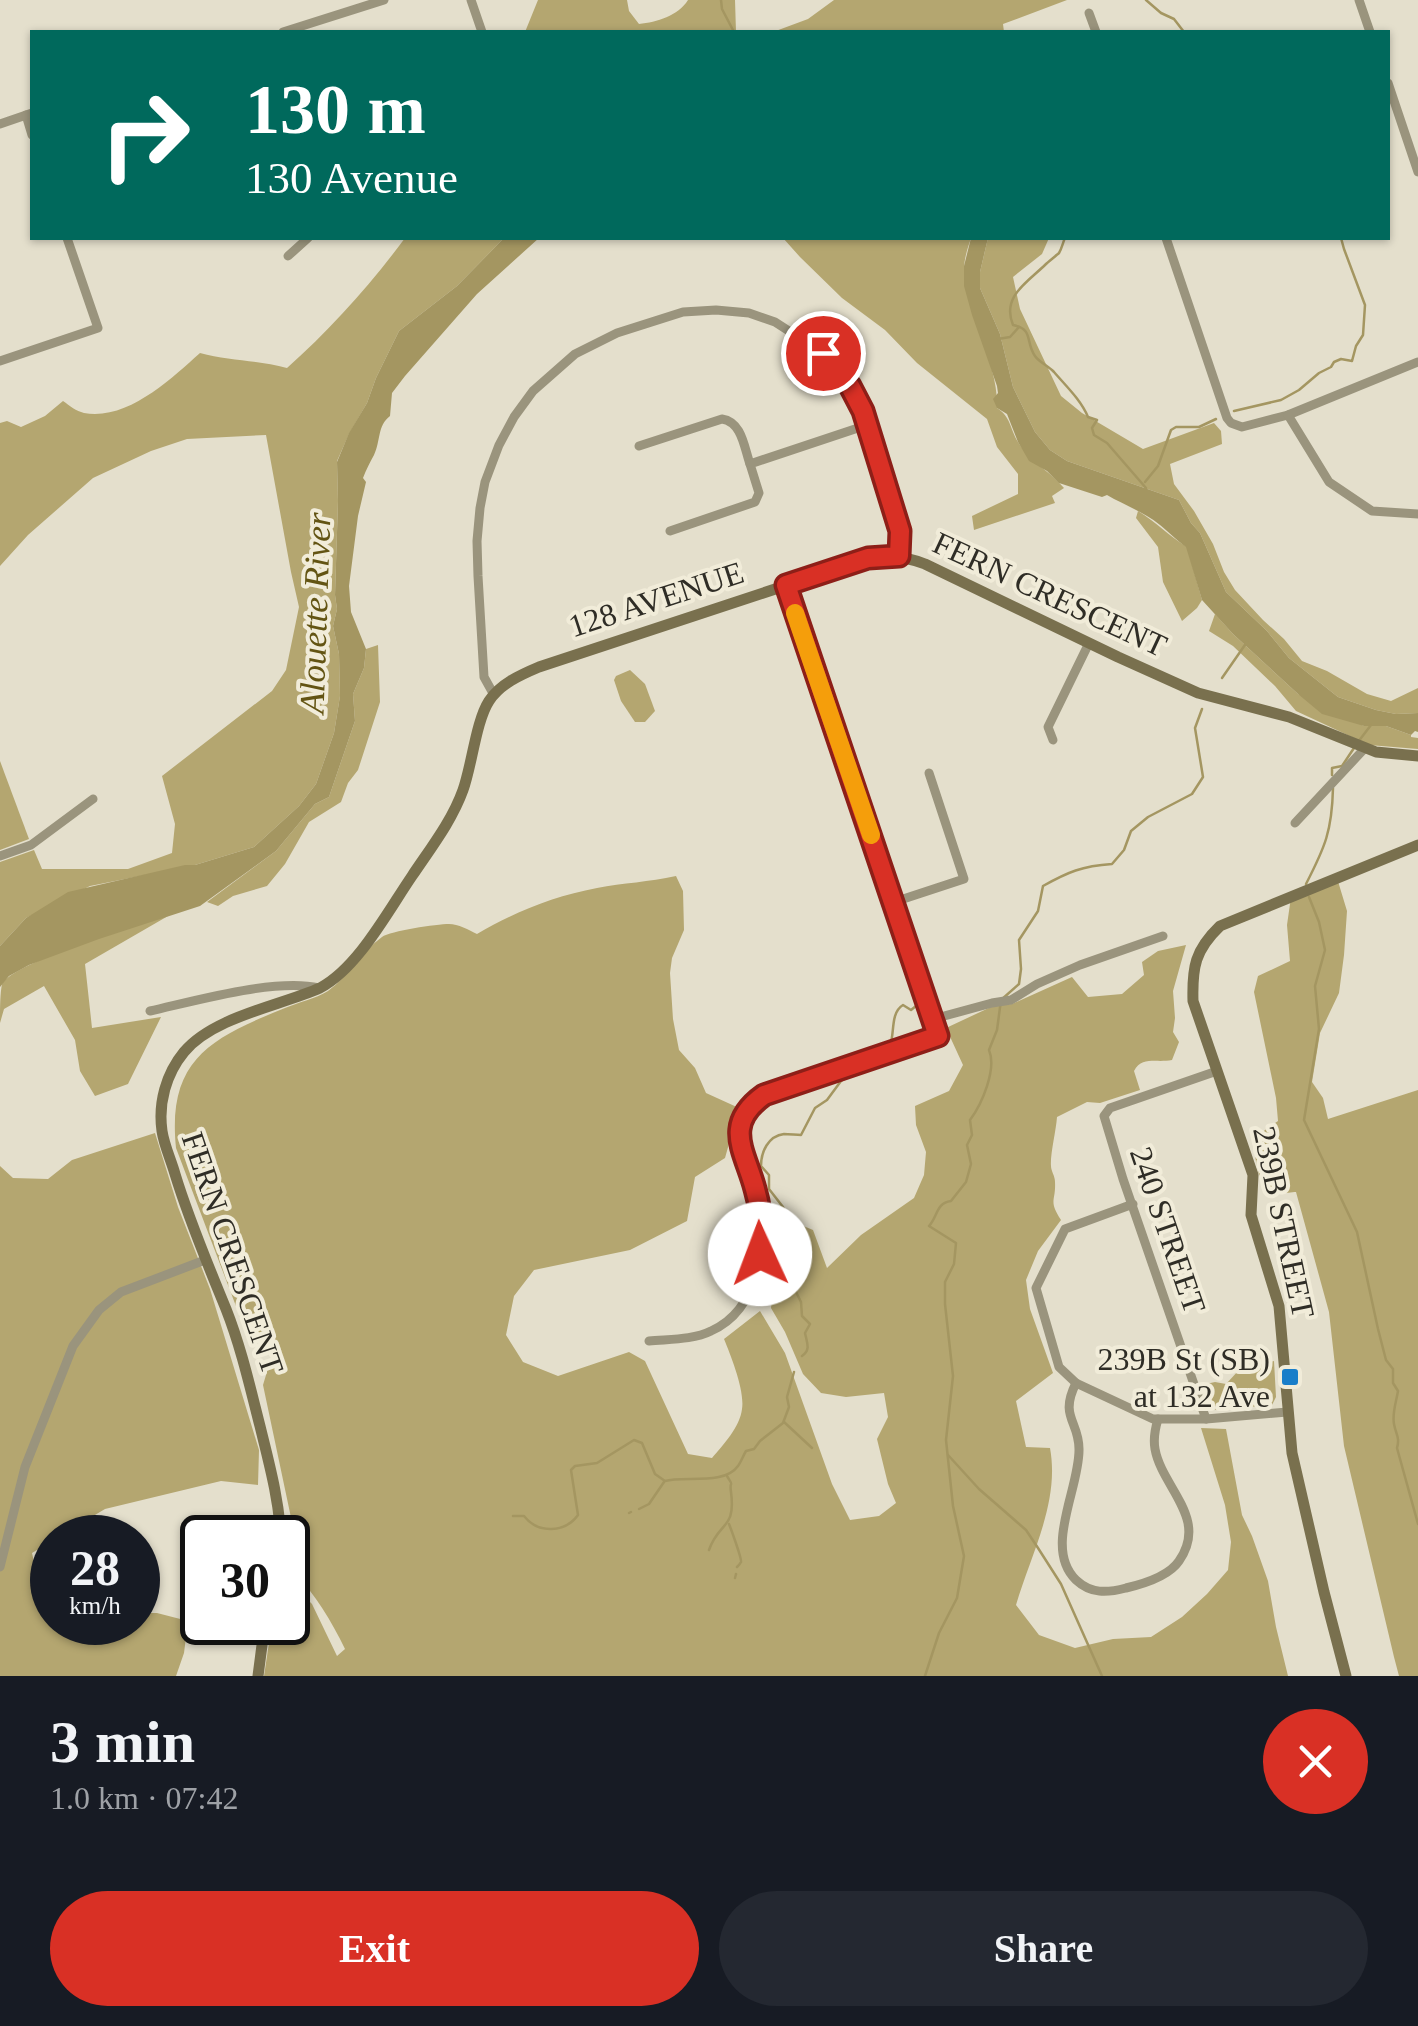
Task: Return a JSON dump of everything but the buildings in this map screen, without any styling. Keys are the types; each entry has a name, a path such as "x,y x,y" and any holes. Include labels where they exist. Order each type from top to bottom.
{"street":[{"path":"289,30 384,0"},
{"path":"471,0 481,30"},
{"path":"1359,0 1369,30"},
{"path":"1089,13 1095,30"},
{"path":"1390,89 1418,172"},
{"path":"0,124 29,114"},
{"path":"0,361 98,328 68,240"},
{"path":"288,256 306,240"},
{"path":"1167,240 1231,423 1242,426 1288,415 1418,362"},
{"name":"FERN CRESCENT","path":"278,1515 275,1489 245,1368 179,1187 162,1128 164,1090 186,1049 210,1032 236,1018 329,983 374,932 441,832 462,793 482,714 494,695 484,677 478,576 477,541 485,482 514,416 574,354 617,333 683,312 748,313 776,322 823,353 850,386 863,411 900,531 899,556 925,564 1198,693 1289,717 1384,754 1418,756"},
{"path":"1288,415 1329,482 1372,511 1418,514"},
{"path":"639,446 722,419 737,426 759,493 756,502 670,531"},
{"path":"750,464 867,425"},
{"name":"128 AVENUE","path":"494,695 508,682 539,667 868,558 899,556"},
{"path":"649,1340 714,1330 726,1322 751,1287 762,1242 756,1192 739,1142 742,1120 749,1107 764,1095 938,1036 786,585"},
{"path":"1053,740 1048,727 1089,643"},
{"path":"1295,824 1360,746"},
{"path":"894,902 964,878 930,774"},
{"path":"0,856 31,845 92,800"},
{"name":"239B STREET","path":"1346,1676 1292,1453 1279,1306 1250,1215 1252,1175 1193,1001 1192,978 1204,942 1220,926 1418,844"},
{"path":"933,1020 1006,1002 1080,965 1163,936"},
{"path":"150,1011 234,993 302,984 320,988"},
{"name":"240 STREET","path":"1206,1419 1105,1124 1105,1113 1217,1070"},
{"path":"1132,1204 1065,1230 1036,1288 1059,1367 1076,1383 1153,1418 1206,1419 1288,1412"},
{"path":"0,1567 25,1467 72,1346 99,1310 122,1292 205,1260"},
{"path":"1076,1383 1069,1397 1070,1418 1080,1446 1062,1539 1066,1568 1094,1592 1127,1588 1164,1574 1178,1564 1188,1545 1189,1523 1155,1453 1158,1418"},
{"path":"258,1676 262,1645"}],"shaded area":[{"path":"538,0 627,0 629,11 639,24 666,17 688,0 735,0 736,30 526,30"},
{"path":"834,0 1067,0 1003,24 1004,30 778,30 808,19"},
{"path":"403,240 502,240 457,286 399,331 337,461 337,609 333,626 339,654 340,696 334,733 316,784 299,806 254,847 195,865 90,886 26,918 0,946 0,862 34,850 42,869 128,869 172,853 175,824 162,776 272,691 286,670 299,607 266,435 187,439 93,478 28,535 0,566 0,423 7,421 21,427 45,416 63,401 84,413 116,411 147,396 200,353 287,368"},
{"path":"502,240 537,240 477,294 392,393 390,416 383,424 363,478 366,482 349,586 351,612 366,649 364,668 353,694 355,721 329,797 315,804 276,851 200,906 29,965 9,976 0,987 0,946 26,918 68,892 195,865 254,847 299,806 316,784 334,733 340,696 339,654 333,626 337,609 337,462 399,331 457,286"},
{"path":"785,240 970,240 964,265 966,287 993,374 997,408 1008,419 1023,449 1064,488 1052,496 1055,503 974,530 972,516 1018,494 1018,474 997,447 987,419 917,363"},
{"path":"970,240 988,240 980,288 1000,334 1013,387 1035,432 1050,450 1067,461 1179,500 1200,533 1226,592 1289,658 1338,697 1396,714 1418,713 1418,732 1411,735 1386,726 1364,726 1322,714 1233,634 1202,600 1186,547 1141,512 1107,495 1102,497 1059,483 1029,461 1007,414 997,408 993,399 998,393 997,386 964,286"},
{"path":"988,240 1048,240 1042,254 1013,277 1020,309 1061,396 1143,449 1214,423 1221,431 1222,444 1170,464 1174,484 1213,544 1235,590 1302,661 1367,694 1391,701 1418,688 1418,713 1376,710 1338,697 1289,658 1226,592 1200,533 1179,500 1067,461 1050,450 1035,432 1013,387 1000,334 980,288"},
{"path":"1138,511 1187,547 1202,600 1182,621 1163,582 1158,547 1136,518"},
{"path":"1215,614 1298,694 1364,726 1386,726 1418,738 1418,749 1369,745 1296,711 1233,646 1209,631"},
{"path":"378,645 380,702 358,770 341,802 309,822 267,886 233,896 218,906 207,902 276,851 315,804 329,797 355,721 353,694 364,668 366,649"},
{"path":"630,670 645,684 655,711 645,722 635,722 621,701 614,680"},
{"path":"0,761 29,839 0,850"},
{"path":"676,876 683,891 684,930 670,973 679,1050 695,1068 706,1093 739,1108 725,1158 695,1177 687,1221 630,1250 534,1270 514,1296 506,1335 523,1362 558,1376 629,1352 645,1361 688,1454 712,1458 735,1429 742,1409 739,1383 724,1339 760,1311 785,1353 832,1484 850,1520 879,1516 896,1503 877,1439 888,1417 884,1393 846,1397 821,1393 803,1374 771,1308 784,1255 780,1233 789,1220 813,1230 827,1268 861,1235 914,1198 924,1175 926,1152 916,1125 915,1106 949,1091 963,1065 946,1028 1072,977 1088,997 1122,994 1144,975 1142,962 1158,951 1186,945 1173,991 1173,1032 1179,1042 1172,1060 1137,1066 1134,1071 1140,1090 1100,1103 1087,1102 1057,1117 1051,1166 1054,1204 1061,1220 1038,1251 1026,1280 1030,1309 1053,1373 1016,1401 1026,1447 1050,1448 1051,1488 1016,1605 1039,1635 1075,1648 1113,1639 1151,1637 1182,1617 1228,1570 1231,1542 1225,1505 1201,1428 1226,1429 1242,1515 1268,1581 1288,1676 264,1676 269,1645 310,1645 310,1602 337,1656 345,1649 310,1590 310,1515 290,1515 263,1385 272,1355 262,1334 242,1322 176,1148 175,1118 187,1073 199,1056 235,1030 328,991 382,937 449,924 477,934 520,912 597,888"},
{"path":"1337,878 1347,911 1344,955 1339,993 1320,1033 1312,1082 1323,1098 1328,1119 1418,1090 1418,1676 1399,1676 1394,1657 1344,1446 1329,1312 1296,1192 1267,1189 1260,1178 1253,1145 1258,1135 1278,1121 1254,992 1258,976 1290,961 1287,925 1291,897"},
{"path":"168,916 85,964 92,1028 161,1017 128,1084 95,1096 80,1071 75,1040 44,986 4,1009 0,1023 2,984 11,975 79,945"},
{"path":"155,1133 210,1289 259,1450 258,1485 221,1481 105,1509 95,1515 30,1515 30,1645 160,1645 160,1614 180,1619 180,1645 185,1645 176,1676 0,1676 0,1166 13,1178 48,1179 72,1160"},
{"path":"1274,1361 1276,1397 1272,1405 1215,1410 1206,1384 1226,1384 1239,1370"}],"waterway":[{"path":"721,0 733,30"},
{"path":"1146,0 1174,19 1182,30"},
{"path":"1064,240 1059,253 1013,298 1013,325 1024,330 1037,358 1068,388 1088,417 1097,420 1092,428 1094,435 1107,443 1146,488"},
{"path":"1234,411 1281,400 1334,362 1352,361 1363,335 1365,305 1342,240"},
{"path":"998,339 1010,337 1019,327"},
{"path":"1145,482 1158,466 1171,430 1199,427 1216,419"},
{"path":"1222,678 1247,642"},
{"path":"925,1676 939,1633 957,1598 964,1556 953,1506 946,1440 953,1376 945,1282 954,1264 956,1243 929,1226 940,1207 951,1201 966,1182 971,1164 967,1145 972,1135 970,1120 990,1076 989,1050 997,1030 1001,1000 1019,984 1019,940 1038,911 1043,886 1076,870 1112,864 1124,850 1131,831 1148,817 1192,794 1203,777 1195,728 1202,709"},
{"path":"1358,742 1371,725"},
{"path":"1332,775 1332,768 1342,766 1354,748"},
{"path":"1306,884 1326,838 1333,788"},
{"path":"1309,897 1325,950 1315,986 1319,1029 1304,1120 1357,1232 1378,1329 1398,1391 1394,1416 1397,1448 1418,1524"},
{"path":"890,1046 899,1009 903,1005 911,1010 921,1002"},
{"path":"802,1356 807,1349 805,1333 810,1324 802,1316 801,1302 792,1284 789,1221 769,1189 769,1175 761,1166 762,1155 774,1138 801,1135 815,1108 827,1100 841,1081 878,1063"},
{"path":"513,1516 524,1516 537,1526 551,1529 573,1521 578,1515 571,1470 597,1463 634,1440 642,1443 655,1474 665,1481 713,1478 732,1472 746,1451 754,1449 783,1423 794,1372"},
{"path":"784,1422 812,1448"},
{"path":"948,1455 979,1489 1026,1530 1061,1584 1102,1676"},
{"path":"709,1550 731,1513 731,1483 727,1476"},
{"path":"639,1509 649,1504 664,1482"},
{"path":"729,1524 741,1560 737,1567"},
{"path":"735,1578 736,1574"}],"slow traffic":[{"path":"795,613 871,835"}],"place":[{"name":"239B St (SB) at 132 Ave","path":"1290,1377"}],"route":[{"path":"760,1254 762,1230 756,1192 739,1142 742,1120 749,1107 764,1095 938,1036 786,585 868,558 899,556 900,531 863,411 850,386 823,353"}],"water label":[{"name":"Alouette River","path":"315,613"}]}
